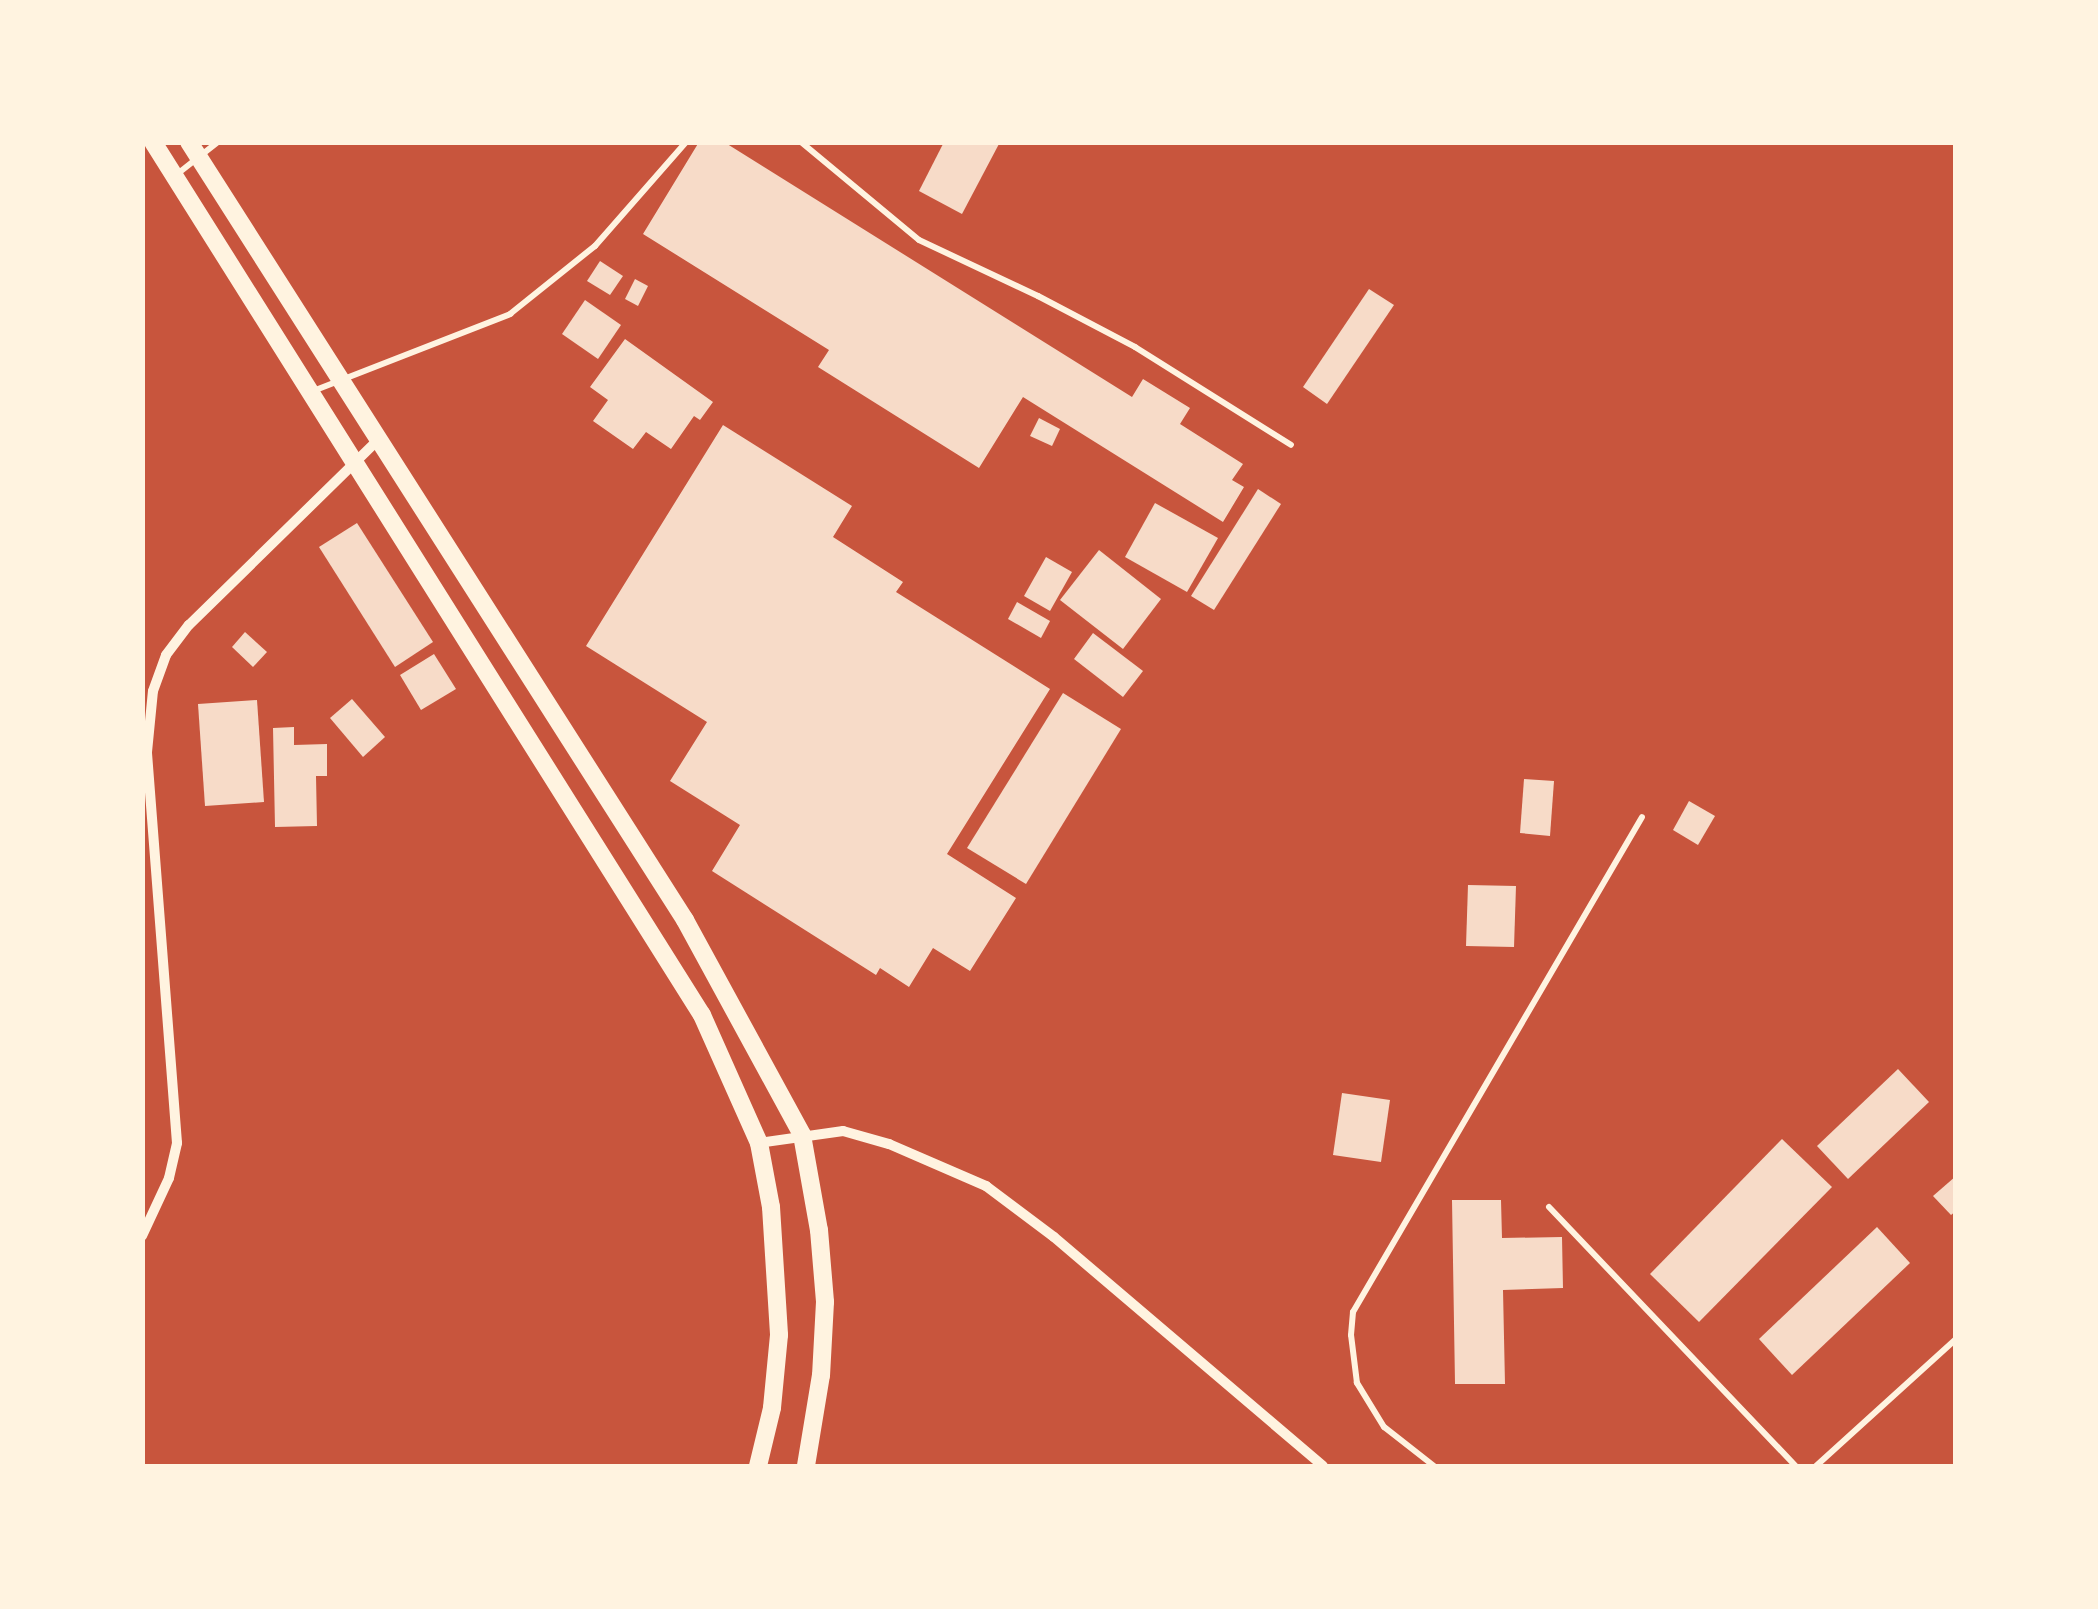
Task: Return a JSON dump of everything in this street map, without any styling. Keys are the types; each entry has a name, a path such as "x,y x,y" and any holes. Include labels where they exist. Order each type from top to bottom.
{"main road":[{"path":"153,142 702,1015 759,1143 771,1206 779,1335 772,1408 758,1466"},
{"path":"194,150 685,920 802,1135 819,1230 824,1302 821,1375 806,1466"}],"street":[{"path":"142,1236 170,1178 177,1143 147,752 154,691 166,655 188,625 378,440"},
{"path":"759,1143 843,1132 889,1144 986,1186 1054,1236 1323,1466"}],"lane":[{"path":"174,175 194,150 218,142"},
{"path":"312,392 338,378 510,314 594,246 686,142"},
{"path":"801,142 919,240 1038,296 1135,348 1291,444"},
{"path":"1434,1466 1384,1427 1357,1382 1350,1335 1353,1312 1642,818"},
{"path":"1549,1207 1796,1466"},
{"path":"1816,1466 1956,1340"}],"building":[{"path":"699,142 724,142 1132,397 1143,379 1190,408 1180,424 1243,464 1232,480 1244,487 1223,522 1023,397 979,468 818,367 829,350 643,234"},
{"path":"944,142 1000,142 962,214 919,191"},
{"path":"600,261 623,276 610,295 587,281"},
{"path":"635,279 648,286 638,306 625,299"},
{"path":"1369,289 1394,305 1327,404 1303,387"},
{"path":"585,300 621,325 598,359 562,334"},
{"path":"625,339 713,402 700,420 694,416 671,449 646,432 633,449 593,421 608,400 590,387"},
{"path":"1039,418 1060,429 1052,446 1030,436"},
{"path":"723,425 852,506 833,537 903,582 896,592 1050,689 947,854 1016,898 970,971 933,948 909,987 880,968 876,975 712,871 740,825 670,781 707,722 586,646"},
{"path":"1258,489 1281,504 1214,610 1191,596"},
{"path":"1155,503 1218,538 1187,592 1125,557"},
{"path":"357,523 433,642 395,667 319,547"},
{"path":"1099,550 1161,599 1123,649 1060,600"},
{"path":"1046,557 1072,572 1050,611 1024,596"},
{"path":"1017,602 1050,621 1041,638 1008,619"},
{"path":"245,632 267,652 253,667 232,647"},
{"path":"1093,633 1143,671 1123,697 1074,659"},
{"path":"434,654 456,689 421,710 400,675"},
{"path":"1063,693 1121,729 1026,884 967,848"},
{"path":"352,699 385,737 363,757 330,718"},
{"path":"257,700 264,802 205,806 198,704"},
{"path":"294,727 294,745 327,744 327,776 316,776 317,826 275,827 273,728"},
{"path":"1524,779 1554,781 1550,836 1520,833"},
{"path":"1689,801 1715,816 1698,845 1673,830"},
{"path":"1468,885 1516,886 1514,947 1466,946"},
{"path":"1898,1069 1929,1102 1848,1179 1817,1146"},
{"path":"1342,1093 1390,1100 1381,1162 1333,1155"},
{"path":"1782,1139 1832,1187 1699,1322 1650,1274"},
{"path":"1956,1176 1956,1211 1951,1215 1933,1196"},
{"path":"1452,1200 1501,1200 1502,1238 1562,1237 1563,1288 1503,1290 1505,1384 1455,1384"},
{"path":"1877,1227 1910,1263 1792,1375 1759,1339"}]}
